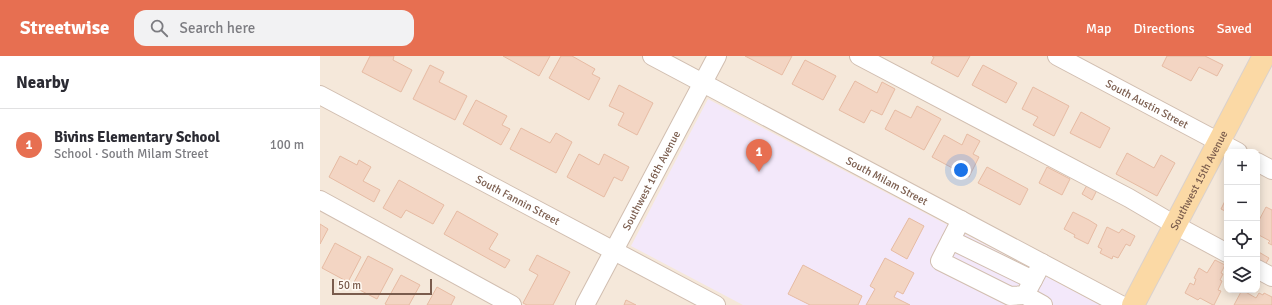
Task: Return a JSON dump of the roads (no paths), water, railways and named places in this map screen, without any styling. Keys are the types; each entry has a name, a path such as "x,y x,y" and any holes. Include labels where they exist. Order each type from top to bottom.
{"main road":[{"name":"Southwest 15th Avenue","path":"1133,305 1219,142 1267,58"}],"street":[{"name":"South Milam Street","path":"652,56 1121,305"},
{"name":"Southwest 16th Avenue","path":"585,305 717,56"},
{"path":"859,56 1122,194 1224,251"},
{"name":"South Austin Street","path":"1057,56 1232,149"},
{"name":"South Fannin Street","path":"320,95 716,305"},
{"path":"1260,164 1272,170"},
{"path":"320,200 512,305"},
{"path":"961,220 940,261 1010,296 1029,288 1042,263"},
{"path":"1260,271 1272,277"},
{"path":"1029,288 1043,305"}],"place":[{"name":"Bivins Elementary School","path":"759,172"}]}
